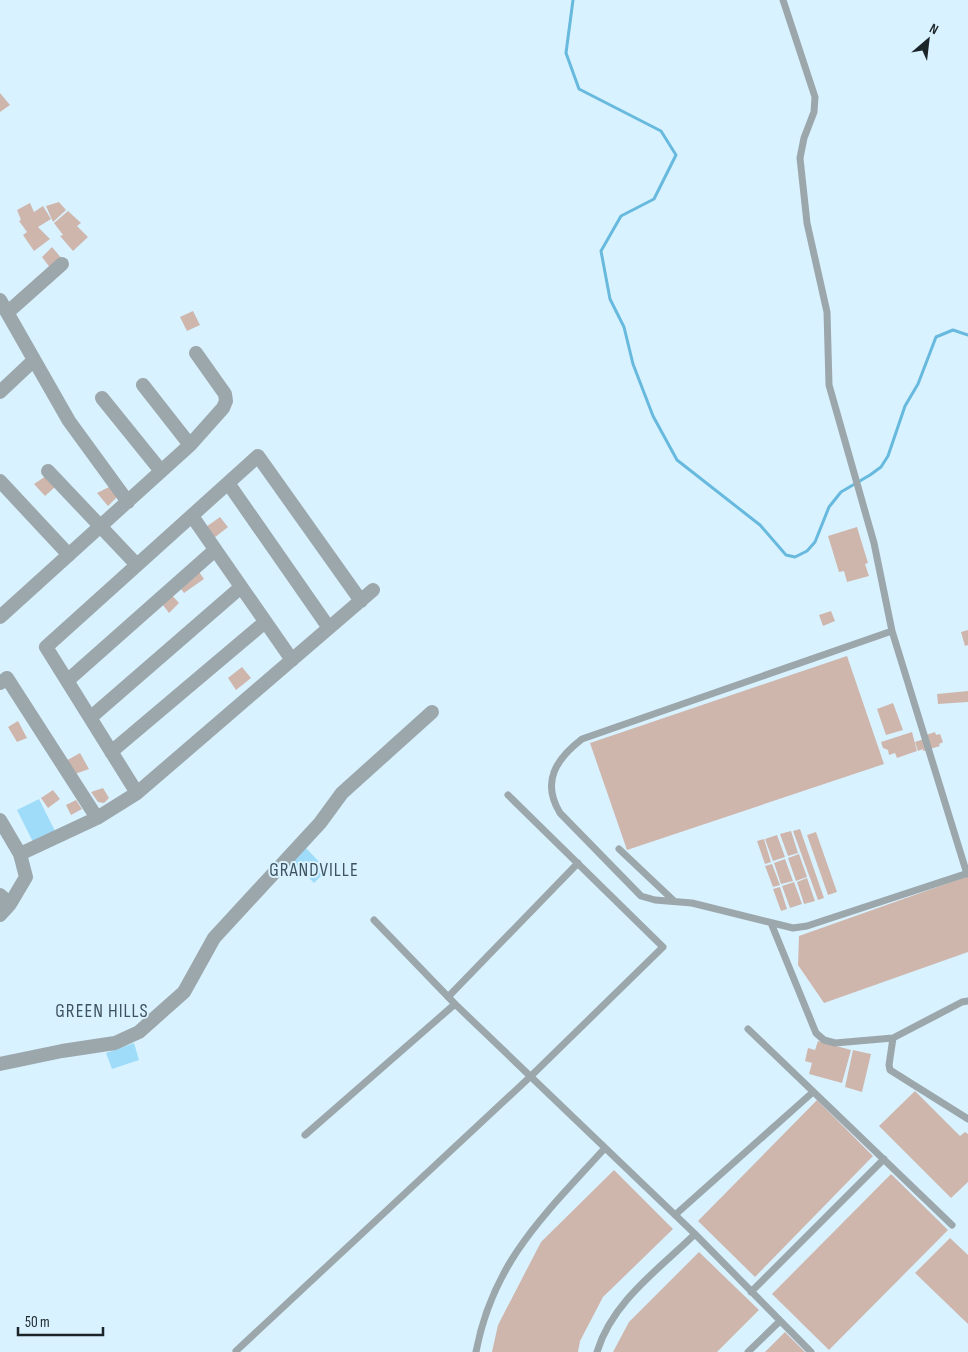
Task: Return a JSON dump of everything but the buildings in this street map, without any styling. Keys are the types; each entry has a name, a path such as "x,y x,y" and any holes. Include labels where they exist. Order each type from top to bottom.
{"street":[{"path":"62,264 4,306 69,421 128,502"},
{"path":"0,618 190,445 226,402 225,394 196,353"},
{"path":"0,392 34,360"},
{"path":"143,386 190,445"},
{"path":"102,398 161,471"},
{"path":"137,793 46,647 258,456 361,601"},
{"path":"48,471 137,565"},
{"path":"0,481 69,555"},
{"path":"228,483 329,628"},
{"path":"192,516 292,660"},
{"path":"67,680 215,550"},
{"path":"90,718 241,587"},
{"path":"20,854 97,818 137,793 373,590"},
{"path":"111,752 265,622"},
{"path":"0,683 7,678 97,818"},
{"path":"0,1064 62,1051 115,1043 139,1032 184,992 214,938 320,823 342,793 432,712"},
{"path":"0,820 20,854 26,877 5,900 0,915"}],"lane":[{"path":"783,0 815,97 814,112 804,138 800,158 801,180 807,222 828,312 829,385 850,466 864,507 880,566 892,631 967,873 807,926 794,928 692,903 674,900 655,900 641,896 560,813 553,802 550,791 557,762 582,739 892,631"},
{"path":"237,1352 243,1344 531,1076 663,947 508,795"},
{"path":"620,849 674,900"},
{"path":"448,997 578,863"},
{"path":"374,920 455,1004 675,1215 811,1352"},
{"path":"771,923 816,1033 824,1040 834,1042 893,1038 968,1001"},
{"path":"305,1135 455,1004"},
{"path":"748,1029 952,1225"},
{"path":"893,1038 888,1065 890,1070 968,1119"},
{"path":"675,1215 813,1092"},
{"path":"476,1352 481,1324 497,1285 516,1250 605,1148"},
{"path":"751,1292 884,1159"},
{"path":"597,1352 607,1327 618,1310 694,1234"},
{"path":"748,1352 780,1321"}],"shaded area":[{"path":"39,799 56,833 34,844 17,810"},
{"path":"304,846 327,870 314,883 291,859"},
{"path":"134,1043 139,1060 112,1069 106,1053"}],"waterway":[{"path":"573,0 566,53 579,89 661,131 676,155 654,199 621,216 601,251 610,299 624,327 633,364 653,416 677,460 760,525 786,555 795,557 807,551 815,542 829,507 841,492 881,467 888,456 905,406 918,384 936,337 953,330 968,335"}],"district":[{"name":"GRANDVILLE","path":"314,870"},
{"name":"GREEN HILLS","path":"102,1011"}]}
